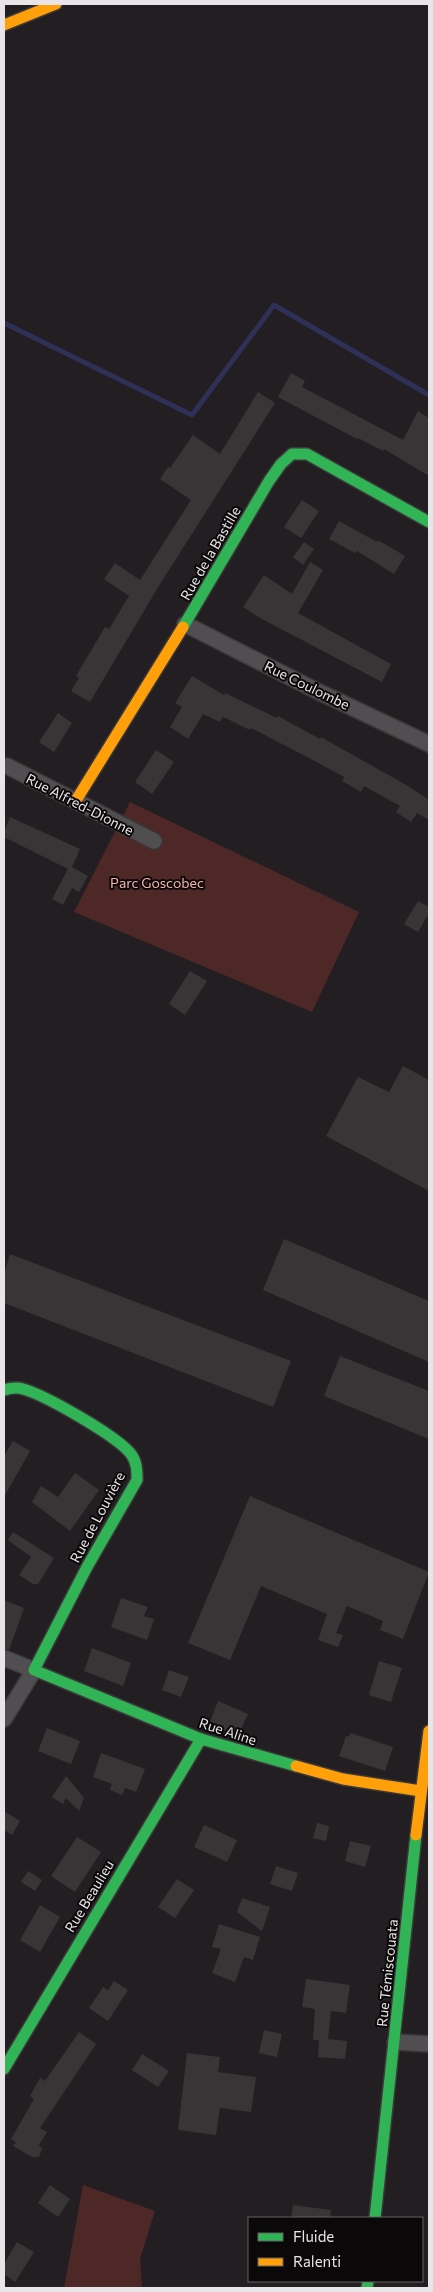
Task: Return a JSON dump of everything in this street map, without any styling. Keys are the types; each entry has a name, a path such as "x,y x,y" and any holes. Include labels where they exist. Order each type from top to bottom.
{"main road":[{"path":"4,24 56,4"},
{"name":"Rue de la Bastille","path":"75,802 185,624 269,481 281,464 292,454 307,454 429,522"},
{"name":"Rue de Louvière","path":"4,1390 12,1388 25,1389 39,1396 117,1441 130,1453 138,1466 137,1480 87,1567 34,1670"},
{"name":"Rue Aline","path":"34,1670 201,1739 343,1779 421,1791"},
{"name":"Rue Témiscouata","path":"375,2217 429,1731"},
{"name":"Rue Beaulieu","path":"4,2069 201,1739"}],"street":[{"name":"Rue Coulombe","path":"185,624 317,691 429,744"},
{"name":"Rue Alfred-Dionne","path":"7,766 154,841"},
{"path":"4,1658 34,1670 4,1719"},
{"path":"395,2042 429,2044"}],"green space":[{"name":"Parc Goscobec","path":"130,802 359,912 312,1012 74,912"},
{"path":"83,2185 155,2211 140,2259 142,2288 64,2288"}],"building":[{"path":"291,373 305,381 302,387 403,440 418,411 429,418 429,476 384,449 383,451 357,439 278,397"},
{"path":"258,392 275,403 157,589 90,702 71,691 79,678 76,676 105,627 109,629 129,596 104,579 115,563 140,580 191,500 160,479 193,435 220,454"},
{"path":"302,500 319,511 301,538 284,527"},
{"path":"339,521 405,556 394,574 357,551 355,553 329,539"},
{"path":"304,542 314,549 303,565 293,557"},
{"path":"310,562 323,570 298,613 391,664 382,682 260,618 243,607 264,575 292,594"},
{"path":"192,676 224,695 225,693 277,718 278,716 320,739 321,737 408,786 429,800 429,820 417,813 411,822 396,812 400,806 364,786 361,792 342,781 344,777 311,759 251,728 250,730 223,717 220,722 203,714 188,739 170,727 182,707 175,703"},
{"path":"58,713 72,723 54,752 39,742"},
{"path":"156,750 174,762 152,794 135,782"},
{"path":"10,817 80,849 72,867 88,876 79,892 72,888 63,905 52,899 68,869 4,837"},
{"path":"418,901 429,907 429,913 418,932 404,924"},
{"path":"190,971 207,981 185,1015 169,1004"},
{"path":"403,1066 429,1080 429,1191 326,1136 358,1077 389,1092"},
{"path":"284,1239 429,1301 429,1362 263,1290"},
{"path":"10,1254 291,1361 273,1407 4,1303 4,1274"},
{"path":"340,1356 429,1391 429,1439 324,1396"},
{"path":"13,1441 30,1451 4,1497 4,1456"},
{"path":"75,1473 99,1490 70,1531 32,1502 41,1486 58,1497"},
{"path":"250,1496 429,1572 403,1639 380,1630 383,1621 347,1606 336,1633 343,1635 338,1647 318,1640 327,1614 261,1586 230,1660 188,1643"},
{"path":"13,1532 54,1558 38,1584 33,1584 19,1575 31,1557 8,1540"},
{"path":"121,1598 148,1607 144,1616 154,1619 147,1640 111,1627"},
{"path":"4,1600 24,1608 9,1650 4,1649"},
{"path":"92,1648 131,1663 123,1686 84,1671"},
{"path":"379,1661 402,1668 391,1702 369,1695"},
{"path":"169,1670 189,1677 181,1697 162,1690"},
{"path":"218,1701 248,1714 238,1736 209,1724"},
{"path":"47,1728 80,1741 71,1764 38,1751"},
{"path":"351,1733 393,1747 385,1771 339,1756 346,1736 348,1737"},
{"path":"101,1753 145,1769 136,1792 125,1788 122,1795 110,1790 112,1784 93,1777"},
{"path":"66,1776 84,1798 79,1811 66,1798 63,1804 52,1797"},
{"path":"4,1811 20,1821 12,1835 4,1830"},
{"path":"317,1823 329,1826 326,1841 313,1838"},
{"path":"204,1825 237,1840 227,1862 194,1847"},
{"path":"77,1837 101,1852 75,1892 51,1876"},
{"path":"350,1841 371,1846 365,1867 345,1861"},
{"path":"276,1866 298,1873 292,1891 270,1884"},
{"path":"28,1871 42,1880 35,1891 21,1882"},
{"path":"177,1879 194,1890 175,1918 158,1907"},
{"path":"242,1898 270,1907 262,1931 237,1912"},
{"path":"40,1905 60,1917 40,1952 20,1940"},
{"path":"219,1924 260,1937 253,1960 244,1957 235,1982 212,1973 221,1949 212,1947"},
{"path":"306,1979 350,1985 346,2013 331,2011 328,2039 347,2041 345,2059 318,2057 319,2040 313,2040 315,2009 302,2007"},
{"path":"114,1981 128,1990 108,2021 89,2008 103,1987 108,1990"},
{"path":"264,2030 282,2034 277,2057 259,2053"},
{"path":"79,2032 96,2044 40,2128 47,2132 39,2145 42,2149 39,2157 32,2157 13,2146 16,2142 11,2139 34,2099 30,2096 40,2078 45,2081"},
{"path":"187,2053 220,2057 218,2072 256,2077 251,2112 220,2108 216,2135 178,2130"},
{"path":"142,2054 169,2071 158,2087 132,2070"},
{"path":"50,2185 70,2199 58,2217 38,2203"},
{"path":"293,2205 331,2210 330,2217 291,2217"},
{"path":"17,2242 34,2252 15,2282 4,2274 4,2264"}],"waterway":[{"path":"4,323 192,415 274,305 429,395"}],"traffic: fast":[{"path":"183,627 269,481 281,464 292,454 307,454 429,522"},
{"path":"4,1390 23,1389 47,1399 80,1417 123,1446 133,1457 137,1470 137,1480 87,1567 34,1670 201,1739 296,1766"},
{"path":"4,2069 201,1739"},
{"path":"375,2217 416,1835"},
{"path":"367,2288 368,2282"}],"traffic: slow":[{"path":"4,25 56,4"},
{"path":"75,802 183,627"},
{"path":"416,1835 429,1731"},
{"path":"296,1766 343,1779 421,1791"}]}
